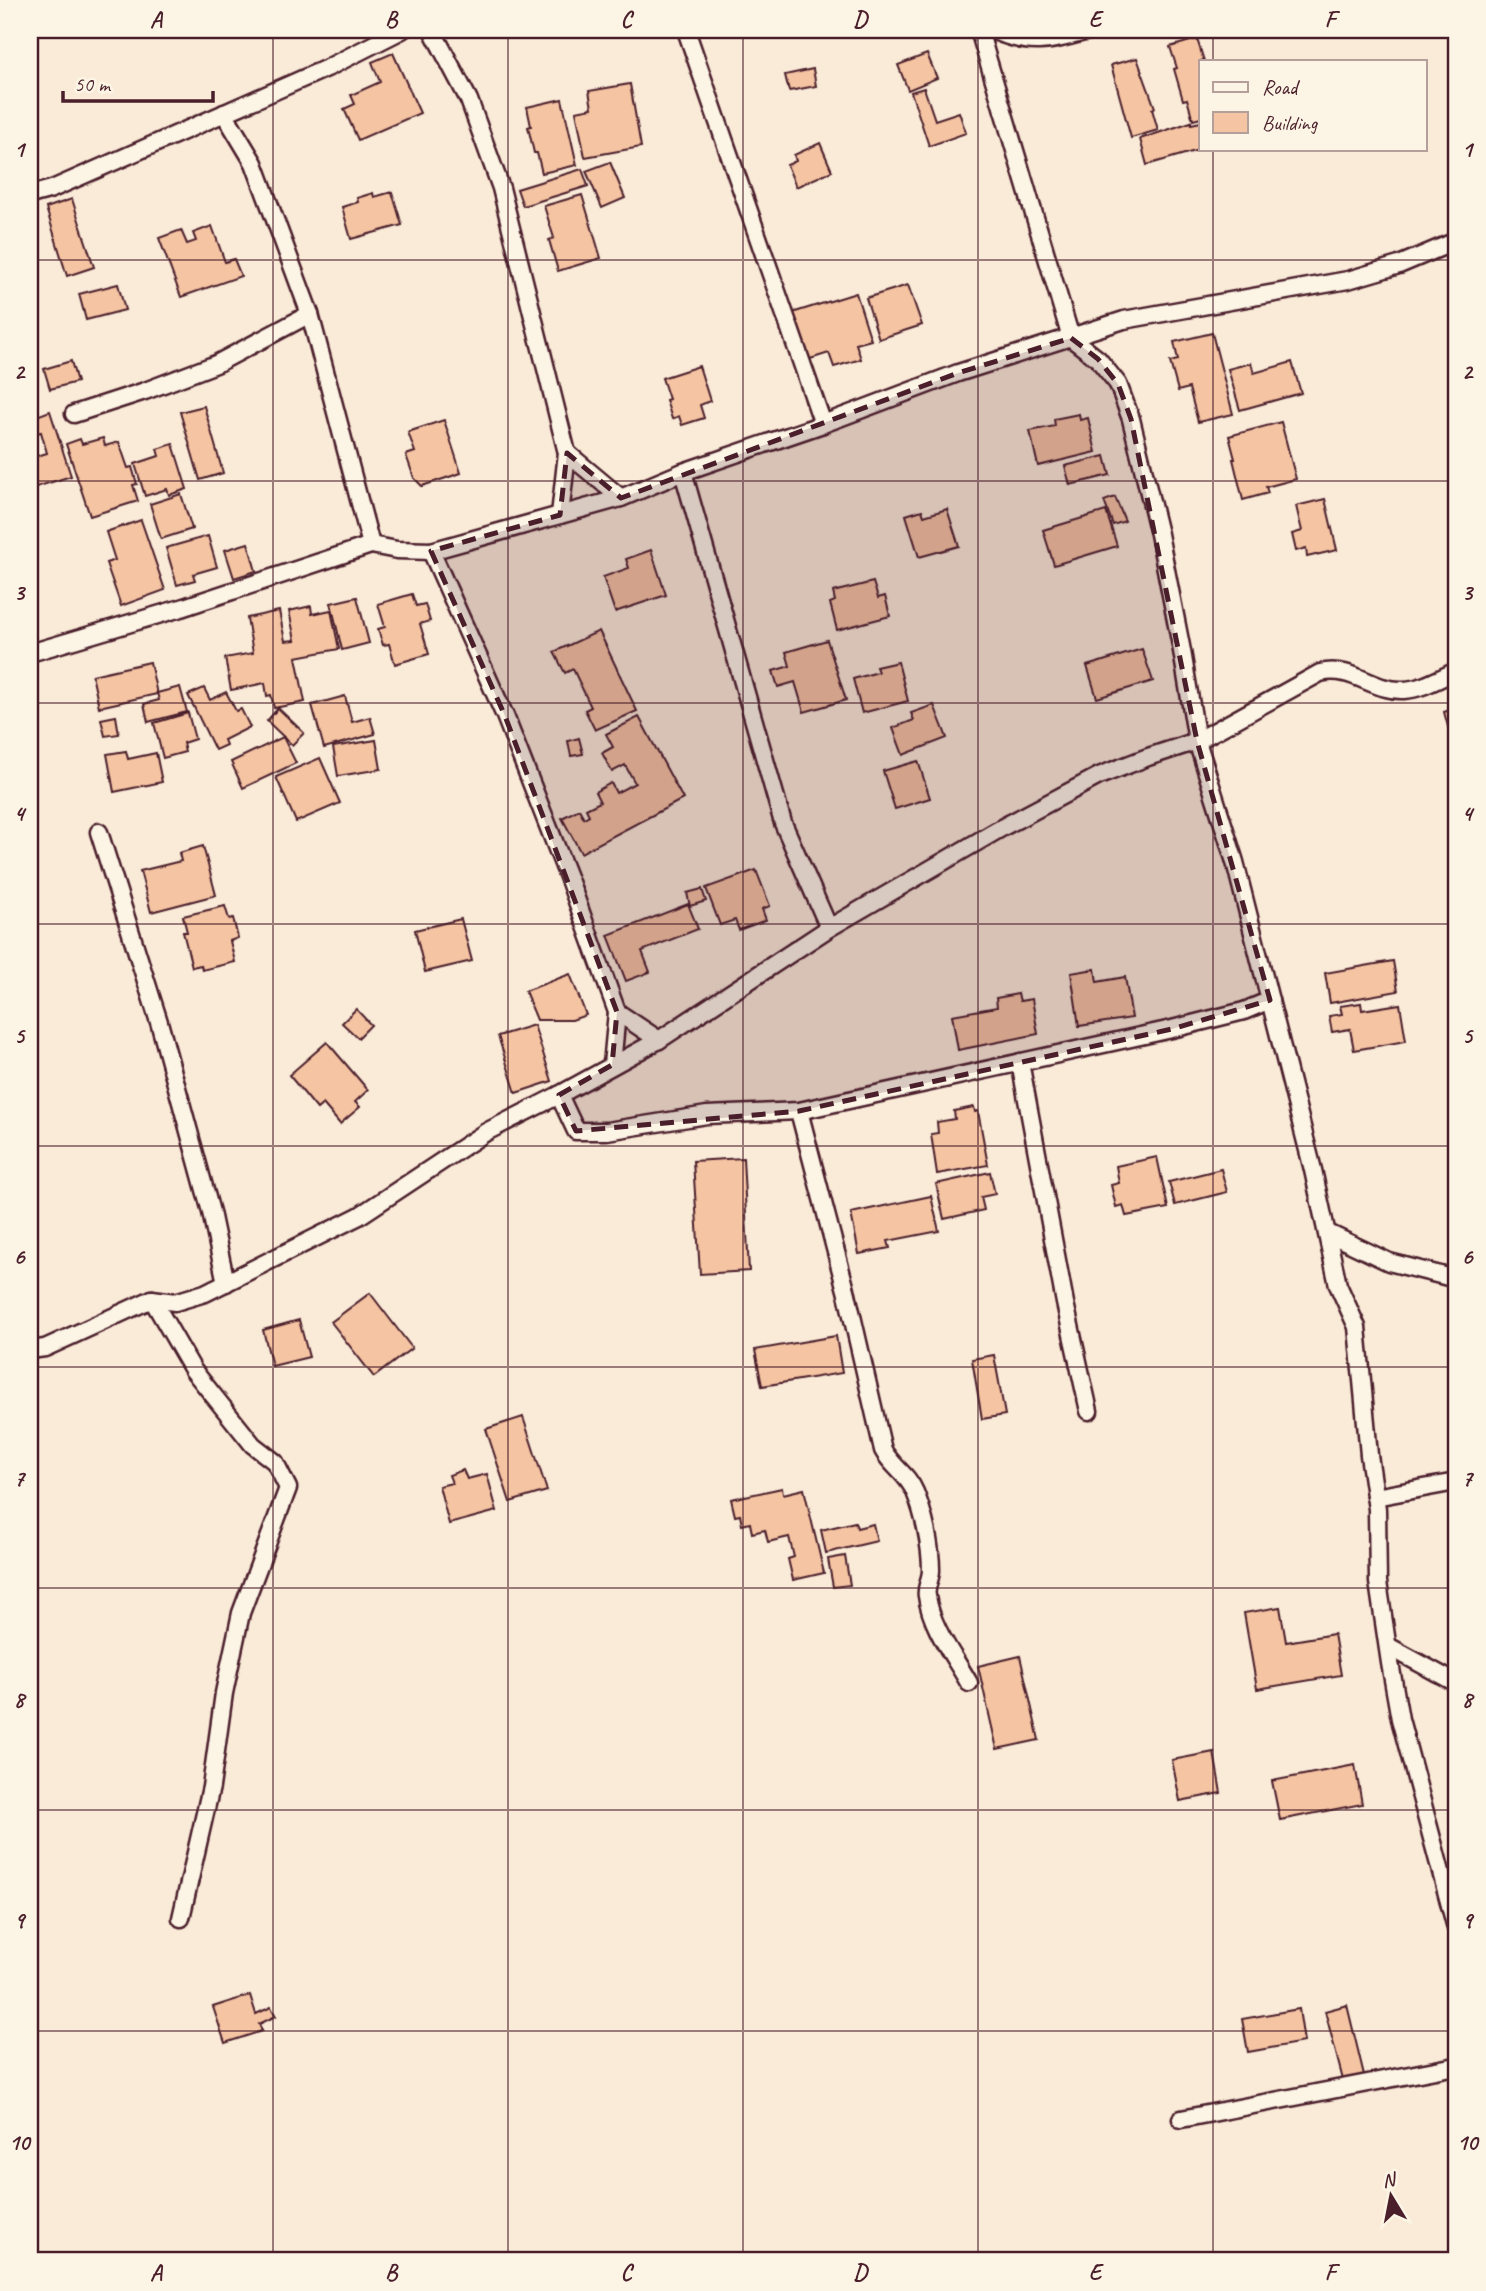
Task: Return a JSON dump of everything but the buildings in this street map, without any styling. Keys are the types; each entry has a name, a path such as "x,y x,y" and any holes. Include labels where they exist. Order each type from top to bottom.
{"street":[{"path":"30,195 52,188 327,68 402,30"},
{"path":"432,30 470,100 501,188 567,453 560,515"},
{"path":"686,30 822,424"},
{"path":"979,30 1071,338 1098,359 1118,384 1131,419 1159,534 1197,741 1236,862 1328,1233 1338,1286 1357,1327 1375,1497 1378,1582 1400,1719 1456,1928"},
{"path":"992,30 1009,38 1046,42 1092,30"},
{"path":"224,113 254,163 310,314 371,545"},
{"path":"30,653 181,608 371,545 397,550 431,551 621,498 683,472 958,373 1124,320 1348,280 1399,265 1456,241"},
{"path":"74,414 216,364 310,314"},
{"path":"567,453 621,498"},
{"path":"683,472 783,823 829,928"},
{"path":"431,551 505,716 570,881 617,1012 612,1065"},
{"path":"30,1350 45,1348 152,1299 175,1302 205,1293 359,1216 486,1132 659,1040 829,928 1003,827 1099,776 1197,741 1320,673 1334,670 1383,688 1405,690 1456,671"},
{"path":"99,832 159,1021 211,1212 226,1283"},
{"path":"559,1095 576,1131 607,1132 706,1115 799,1111 1233,1014 1270,1000"},
{"path":"617,1012 659,1040"},
{"path":"1020,1062 1065,1303 1089,1411"},
{"path":"799,1111 847,1294 883,1450 890,1462 904,1471 915,1492 922,1517 930,1556 931,1573 926,1593 931,1615 969,1683"},
{"path":"1328,1233 1389,1262 1456,1279"},
{"path":"152,1299 194,1370 253,1445 275,1462 288,1488 241,1613 224,1693 206,1811 181,1918"},
{"path":"1375,1497 1456,1482"},
{"path":"1388,1646 1456,1683"},
{"path":"1181,2119 1456,2066"}],"highlighted area":[{"path":"1071,338 1098,359 1118,384 1131,419 1197,741 1270,1000 1172,1029 799,1111 576,1131 559,1095 612,1065 617,1012 505,716 431,551 560,515 567,453 621,498 958,373"}]}
